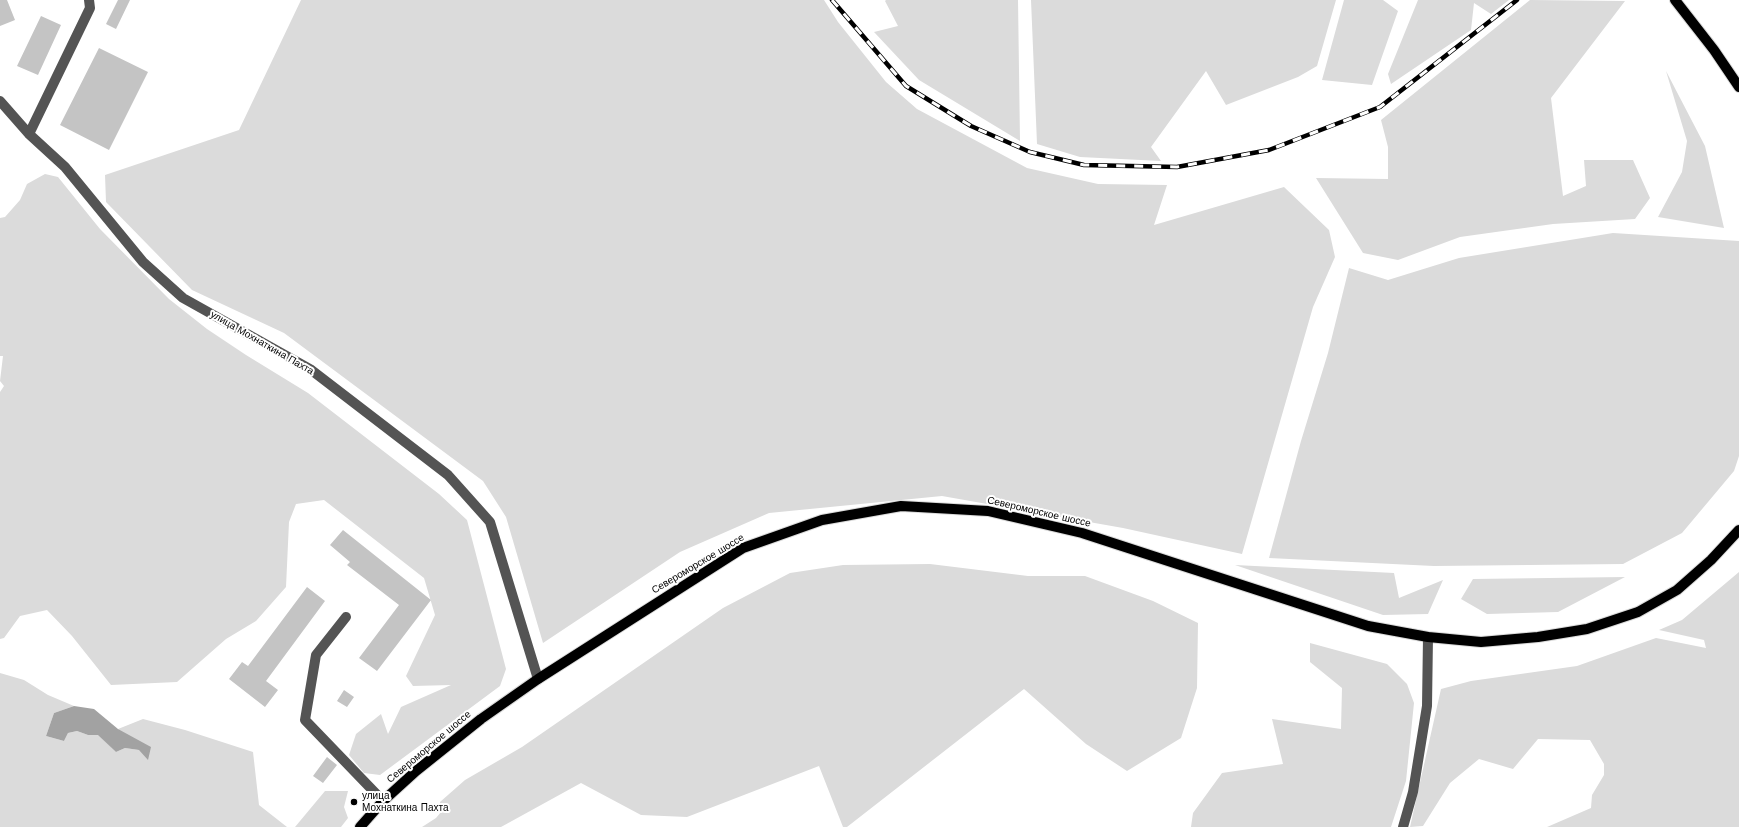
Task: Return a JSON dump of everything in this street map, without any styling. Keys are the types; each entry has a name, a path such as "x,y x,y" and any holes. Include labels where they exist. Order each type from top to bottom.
{"main road":[{"path":"1675,0 1714,50 1739,87"},
{"name":"Североморское шоссе","path":"360,827 383,801 416,771 481,719 538,679 744,548 822,520 901,506 988,511 1082,532 1368,626 1428,637 1481,642 1538,637 1587,629 1638,612 1677,590 1711,560 1739,530"}],"street":[{"path":"29,134 90,8 89,0"},
{"name":"улица Мохнаткина Пахта","path":"0,101 29,134 65,167 143,262 182,298 310,369 448,475 490,522 538,679"},
{"path":"346,617 316,655 305,720 383,801"},
{"path":"1403,827 1413,792 1427,706 1428,637"}],"shaded area":[{"path":"301,0 824,0 838,22 886,82 917,109 1027,168 1098,184 1167,185 1154,225 1284,187 1329,230 1335,257 1313,307 1242,554 1123,528 942,496 769,513 680,552 543,643 506,517 483,481 284,333 192,290 106,202 105,175 239,130"},
{"path":"1018,0 1020,141 919,80 874,32 898,26 885,1"},
{"path":"1031,0 1336,0 1317,66 1298,77 1226,105 1206,71 1151,147 1161,161 1080,157 1037,144"},
{"path":"1344,0 1383,0 1398,11 1372,85 1322,80"},
{"path":"1418,0 1509,0 1491,14 1474,3 1471,30 1391,84 1388,74"},
{"path":"1530,0 1625,1 1551,98 1563,196 1586,186 1584,160 1633,160 1650,198 1635,219 1553,224 1460,237 1398,260 1363,253 1316,178 1388,179 1388,147 1381,120"},
{"path":"1666,71 1705,146 1724,228 1658,217 1682,172 1687,141"},
{"path":"45,174 58,177 100,229 169,299 207,329 308,393 439,494 467,520 506,669 500,686 380,775 364,773 349,755 356,734 381,714 388,734 401,707 451,685 413,686 406,676 435,615 424,578 324,500 296,504 289,522 286,587 256,621 226,639 177,682 111,685 72,636 47,610 20,616 4,638 0,639 0,392 4,386 0,381 3,356 0,356 0,218 5,217 20,200 27,184"},
{"path":"1613,233 1739,241 1739,456 1734,471 1682,533 1623,564 1434,566 1269,558 1301,441 1328,353 1349,268 1388,280 1459,258"},
{"path":"930,564 1028,576 1085,576 1153,601 1198,623 1197,688 1181,738 1127,771 1086,744 1024,689 847,827 843,827 819,766 687,817 641,815 581,783 501,827 422,827 436,818 441,812 440,802 465,780 522,747 723,608 790,573 843,565"},
{"path":"1235,565 1394,573 1399,598 1443,580 1428,614 1383,615"},
{"path":"1739,572 1739,827 1547,827 1591,808 1592,795 1604,775 1604,764 1590,740 1538,739 1513,769 1479,759 1450,783 1423,826 1410,827 1441,689 1471,681 1577,666 1656,638 1706,648 1704,640 1659,630 1682,620"},
{"path":"1625,577 1558,612 1487,614 1461,599 1473,579"},
{"path":"1310,643 1387,664 1407,684 1414,703 1406,781 1391,827 1191,827 1193,813 1222,773 1283,764 1272,719 1341,729 1342,688 1310,662"},
{"path":"0,673 24,680 48,695 74,706 54,713 46,736 64,741 68,733 77,731 88,735 99,735 116,752 125,748 139,750 118,729 143,719 185,730 253,752 259,805 287,827 0,827"},
{"path":"74,706 94,709 118,729 151,747 148,760 139,750 125,748 116,752 98,735 88,735 77,731 68,733 64,741 46,736 54,713"},
{"path":"325,791 348,791 344,807 348,818 341,827 295,827"}],"building":[{"path":"0,0 7,0 15,20 0,26"},
{"path":"118,0 130,0 116,29 106,24"},
{"path":"41,16 61,25 38,75 17,66"},
{"path":"99,48 148,72 109,150 60,125"},
{"path":"343,530 431,600 377,671 359,658 399,605 347,565 350,562 330,545"},
{"path":"307,587 325,601 266,681 278,690 265,707 229,679 242,662 248,666"},
{"path":"344,690 354,697 347,707 337,701"},
{"path":"327,757 337,765 323,783 313,776"}],"railway":[{"path":"832,0 906,86 971,126 1030,152 1084,165 1177,167 1269,150 1380,107 1517,0"}],"place":[{"name":"улица Мохнаткина Пахта","path":"354,802"}]}
